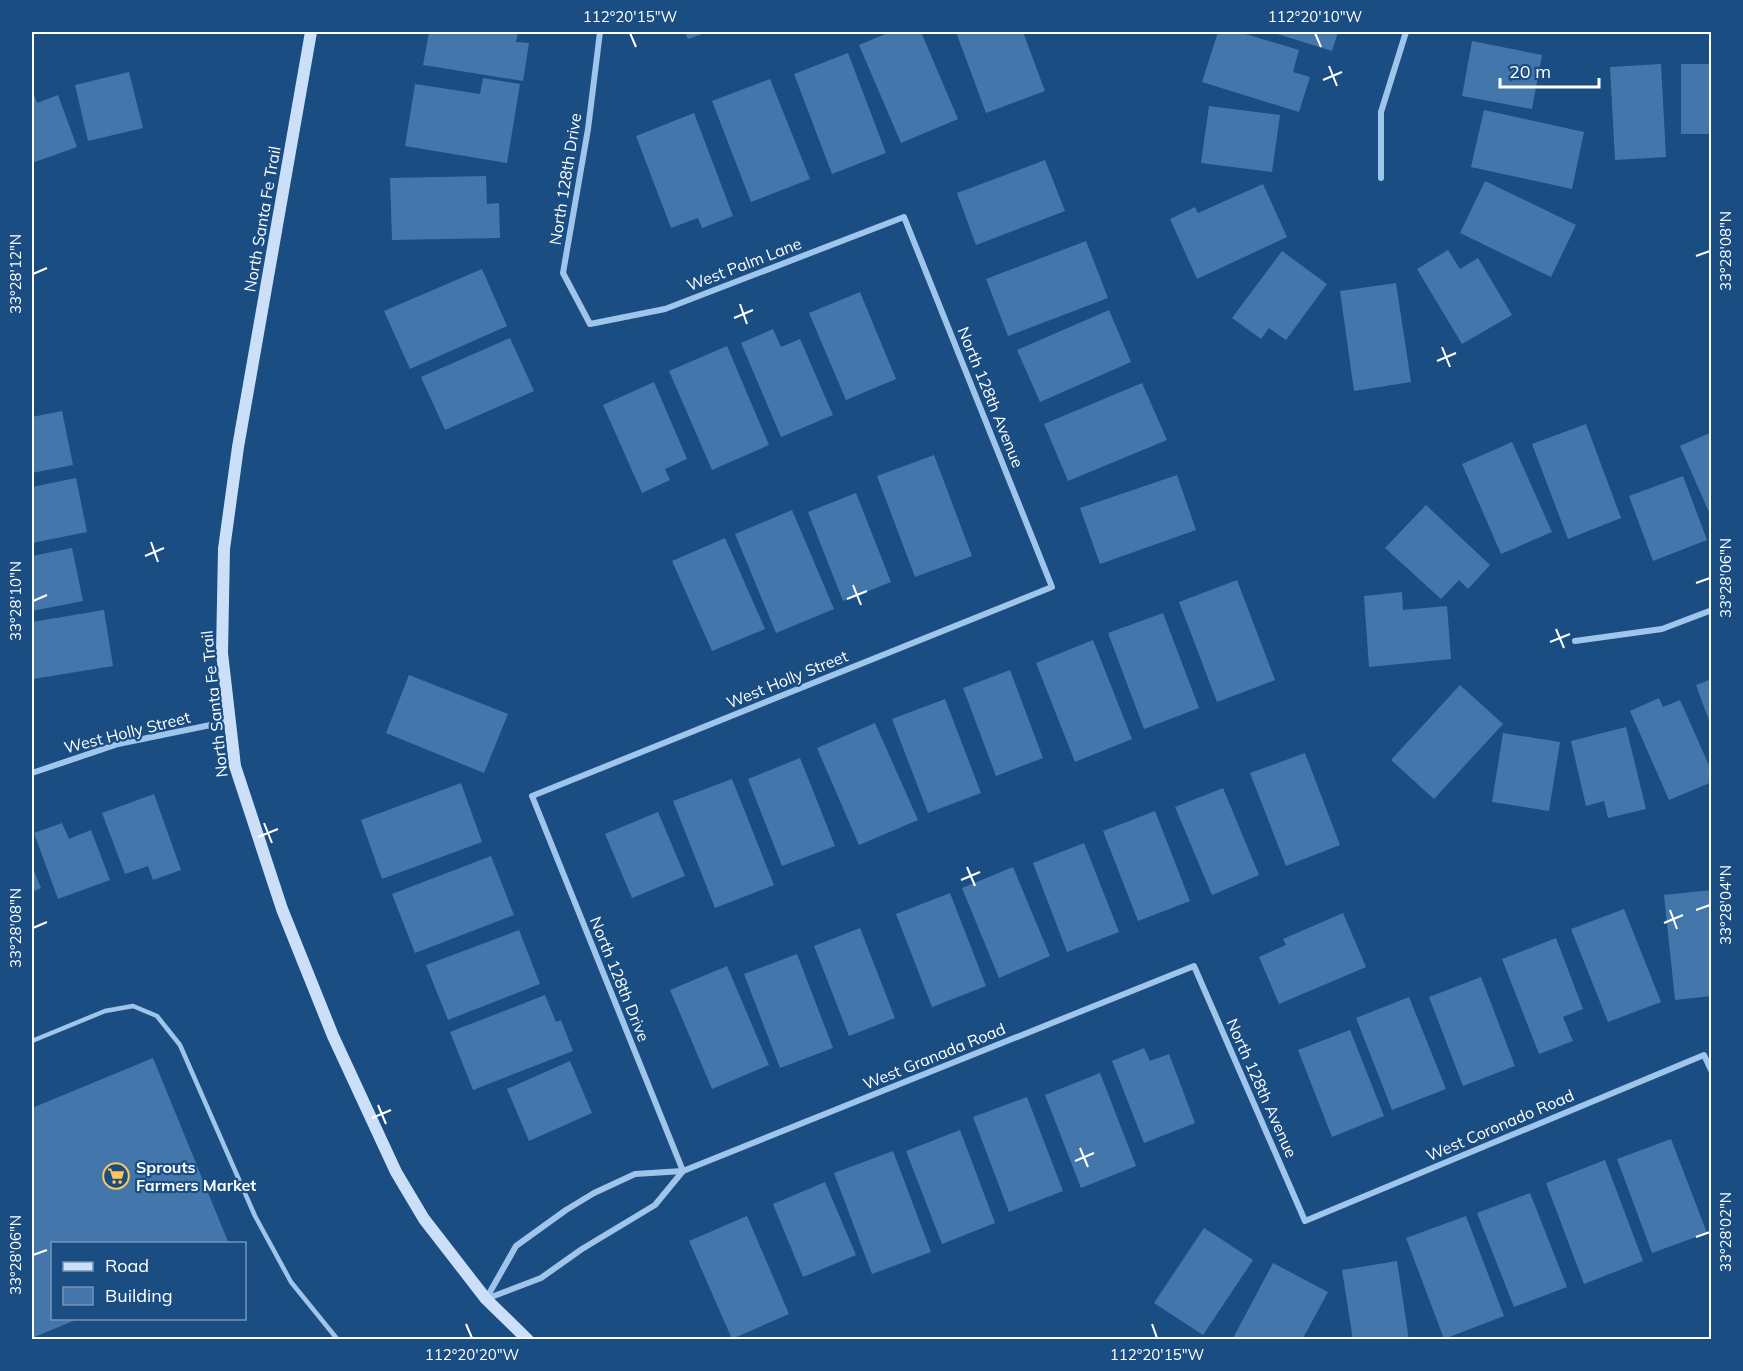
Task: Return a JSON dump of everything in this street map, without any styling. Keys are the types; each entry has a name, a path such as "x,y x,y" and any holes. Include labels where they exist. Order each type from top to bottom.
{"street":[{"name":"North Santa Fe Trail","path":"311,32 238,447 225,538 222,653 235,766 278,899 372,1126 424,1218 486,1299 528,1340"},
{"name":"North 128th Drive","path":"590,324 563,273 588,129 600,32"},
{"path":"1381,178 1382,112 1406,32"},
{"name":"West Palm Lane","path":"590,324 665,309 904,217"},
{"name":"North 128th Avenue","path":"904,217 1052,587"},
{"name":"West Holly Street","path":"532,796 1052,587"},
{"path":"1575,641 1662,629 1712,610"},
{"name":"West Holly Street","path":"32,773 118,744 230,721"},
{"name":"North 128th Drive","path":"532,796 684,1172"},
{"name":"North 128th Avenue","path":"1194,966 1305,1221"},
{"name":"West Granada Road","path":"486,1299 516,1246 594,1193 635,1174 684,1172 1194,966"},
{"name":"West Coronado Road","path":"1305,1221 1704,1054 1712,1072"},
{"name":"West Granada Road","path":"486,1299 541,1278 582,1249 655,1205 684,1172"}],"lane":[{"path":"32,1041 105,1011 133,1006 157,1016 180,1045 255,1216 291,1282 338,1340"}],"building":[{"path":"429,32 518,32 516,42 529,43 523,81 423,65"},
{"path":"685,32 708,32 688,39"},
{"path":"890,32 921,32 958,119 901,143 859,45"},
{"path":"956,32 1023,32 1045,91 986,113"},
{"path":"1218,32 1239,32 1299,50 1293,72 1310,77 1299,112 1202,82"},
{"path":"1271,32 1338,32 1332,51"},
{"path":"1472,41 1542,55 1532,109 1462,96"},
{"path":"848,53 886,153 832,174 794,74"},
{"path":"1661,64 1666,157 1615,160 1610,67"},
{"path":"1681,64 1712,64 1712,134 1681,134"},
{"path":"129,72 143,128 88,141 75,85"},
{"path":"483,78 520,84 507,163 405,146 415,84 480,94"},
{"path":"770,79 810,179 751,202 712,101"},
{"path":"32,89 37,103 58,95 77,147 32,163"},
{"path":"1209,106 1280,115 1272,172 1201,163"},
{"path":"1484,110 1584,132 1572,189 1471,167"},
{"path":"694,113 733,216 702,228 698,218 671,228 636,136"},
{"path":"1045,160 1065,211 976,245 957,193"},
{"path":"486,176 487,204 499,203 500,238 392,240 390,178"},
{"path":"1485,181 1576,225 1551,277 1460,233"},
{"path":"1263,184 1287,237 1197,279 1170,219 1195,207 1198,213"},
{"path":"1086,241 1108,298 1008,336 986,279"},
{"path":"1448,250 1460,269 1478,258 1512,315 1462,344 1417,269"},
{"path":"1282,251 1327,284 1286,340 1269,328 1261,339 1232,318"},
{"path":"482,269 507,326 410,369 384,311"},
{"path":"1396,283 1411,382 1354,391 1340,291"},
{"path":"860,292 896,379 846,400 809,313"},
{"path":"1109,310 1131,362 1040,402 1017,350"},
{"path":"773,329 781,347 800,339 833,415 781,437 741,343"},
{"path":"510,338 534,391 445,430 421,377"},
{"path":"727,346 769,445 712,470 669,371"},
{"path":"654,382 687,459 665,469 670,480 642,493 603,405"},
{"path":"1142,383 1167,440 1068,481 1044,424"},
{"path":"62,411 73,465 32,473 32,417"},
{"path":"1586,424 1621,518 1568,539 1532,444"},
{"path":"1712,432 1712,519 1680,446"},
{"path":"1512,442 1552,532 1501,554 1462,464"},
{"path":"934,455 972,556 915,577 877,476"},
{"path":"1177,475 1196,530 1100,564 1080,508"},
{"path":"1683,476 1707,540 1653,561 1629,496"},
{"path":"76,478 87,532 32,543 32,487"},
{"path":"856,493 891,582 843,601 808,512"},
{"path":"1426,505 1490,565 1468,589 1459,580 1441,599 1385,548"},
{"path":"792,510 834,609 776,633 735,534"},
{"path":"725,538 765,629 712,651 672,561"},
{"path":"72,548 83,601 32,611 32,556"},
{"path":"1237,580 1275,680 1217,702 1179,602"},
{"path":"1402,592 1403,610 1447,606 1451,659 1369,667 1364,596"},
{"path":"104,610 113,666 33,679 32,622"},
{"path":"1163,613 1199,708 1144,729 1108,633"},
{"path":"1093,640 1132,739 1075,762 1036,663"},
{"path":"1010,670 1043,758 996,776 963,688"},
{"path":"409,675 508,714 484,773 386,733"},
{"path":"1712,679 1712,726 1711,726 1696,685"},
{"path":"1460,685 1503,724 1434,799 1391,760"},
{"path":"1659,698 1663,707 1680,700 1712,772 1712,782 1669,800 1630,711"},
{"path":"945,699 981,793 928,813 892,719"},
{"path":"875,723 918,820 859,845 817,748"},
{"path":"1626,727 1646,809 1608,818 1604,801 1586,806 1571,741"},
{"path":"1503,733 1560,742 1549,811 1492,802"},
{"path":"1305,753 1340,845 1286,866 1250,773"},
{"path":"800,758 835,846 782,866 748,779"},
{"path":"732,779 774,885 715,908 673,801"},
{"path":"461,783 482,842 382,879 361,820"},
{"path":"1223,788 1259,875 1212,895 1175,807"},
{"path":"154,794 181,870 153,880 148,866 125,874 102,813"},
{"path":"1155,811 1190,901 1138,921 1103,831"},
{"path":"658,812 685,876 632,898 605,834"},
{"path":"62,823 69,839 91,830 110,880 58,899 34,833"},
{"path":"1084,843 1119,932 1067,952 1033,863"},
{"path":"491,856 514,915 415,953 392,894"},
{"path":"32,866 41,888 32,892"},
{"path":"1013,867 1050,956 999,978 962,888"},
{"path":"1712,890 1712,996 1675,1000 1664,895"},
{"path":"950,893 986,986 932,1007 896,914"},
{"path":"1624,909 1661,1002 1608,1022 1571,929"},
{"path":"1343,913 1366,967 1279,1004 1259,957 1286,945 1283,939"},
{"path":"860,928 895,1018 849,1036 814,946"},
{"path":"519,930 540,984 448,1020 426,965"},
{"path":"1556,938 1583,1009 1563,1017 1573,1041 1539,1054 1502,959"},
{"path":"797,954 833,1048 780,1068 744,974"},
{"path":"727,966 769,1065 712,1089 670,990"},
{"path":"1481,977 1515,1066 1463,1086 1429,997"},
{"path":"545,995 556,1022 561,1020 573,1051 473,1090 450,1032"},
{"path":"1409,997 1446,1089 1392,1110 1356,1018"},
{"path":"1350,1030 1384,1116 1332,1137 1298,1050"},
{"path":"1144,1048 1150,1061 1169,1054 1195,1123 1144,1143 1112,1061"},
{"name":"Sprouts Farmers Market","path":"153,1058 228,1242 51,1242 51,1320 76,1320 32,1338 32,1108"},
{"path":"570,1061 592,1113 529,1141 507,1089"},
{"path":"1100,1073 1136,1166 1081,1188 1045,1095"},
{"path":"1027,1097 1063,1191 1009,1212 973,1117"},
{"path":"960,1130 995,1223 942,1244 906,1151"},
{"path":"1671,1139 1707,1233 1652,1253 1617,1159"},
{"path":"893,1151 931,1252 872,1274 834,1173"},
{"path":"1605,1160 1643,1261 1584,1284 1546,1183"},
{"path":"825,1182 856,1255 803,1277 773,1204"},
{"path":"1530,1193 1567,1287 1514,1307 1477,1213"},
{"path":"747,1216 789,1314 732,1339 689,1241"},
{"path":"1466,1216 1504,1316 1444,1339 1406,1238"},
{"path":"1204,1228 1253,1260 1203,1335 1154,1303"},
{"path":"1397,1261 1409,1340 1353,1340 1342,1270"},
{"path":"1273,1263 1328,1292 1302,1340 1232,1340"}],"place":[{"name":"Sprouts Farmers Market","path":"116,1176"}]}
